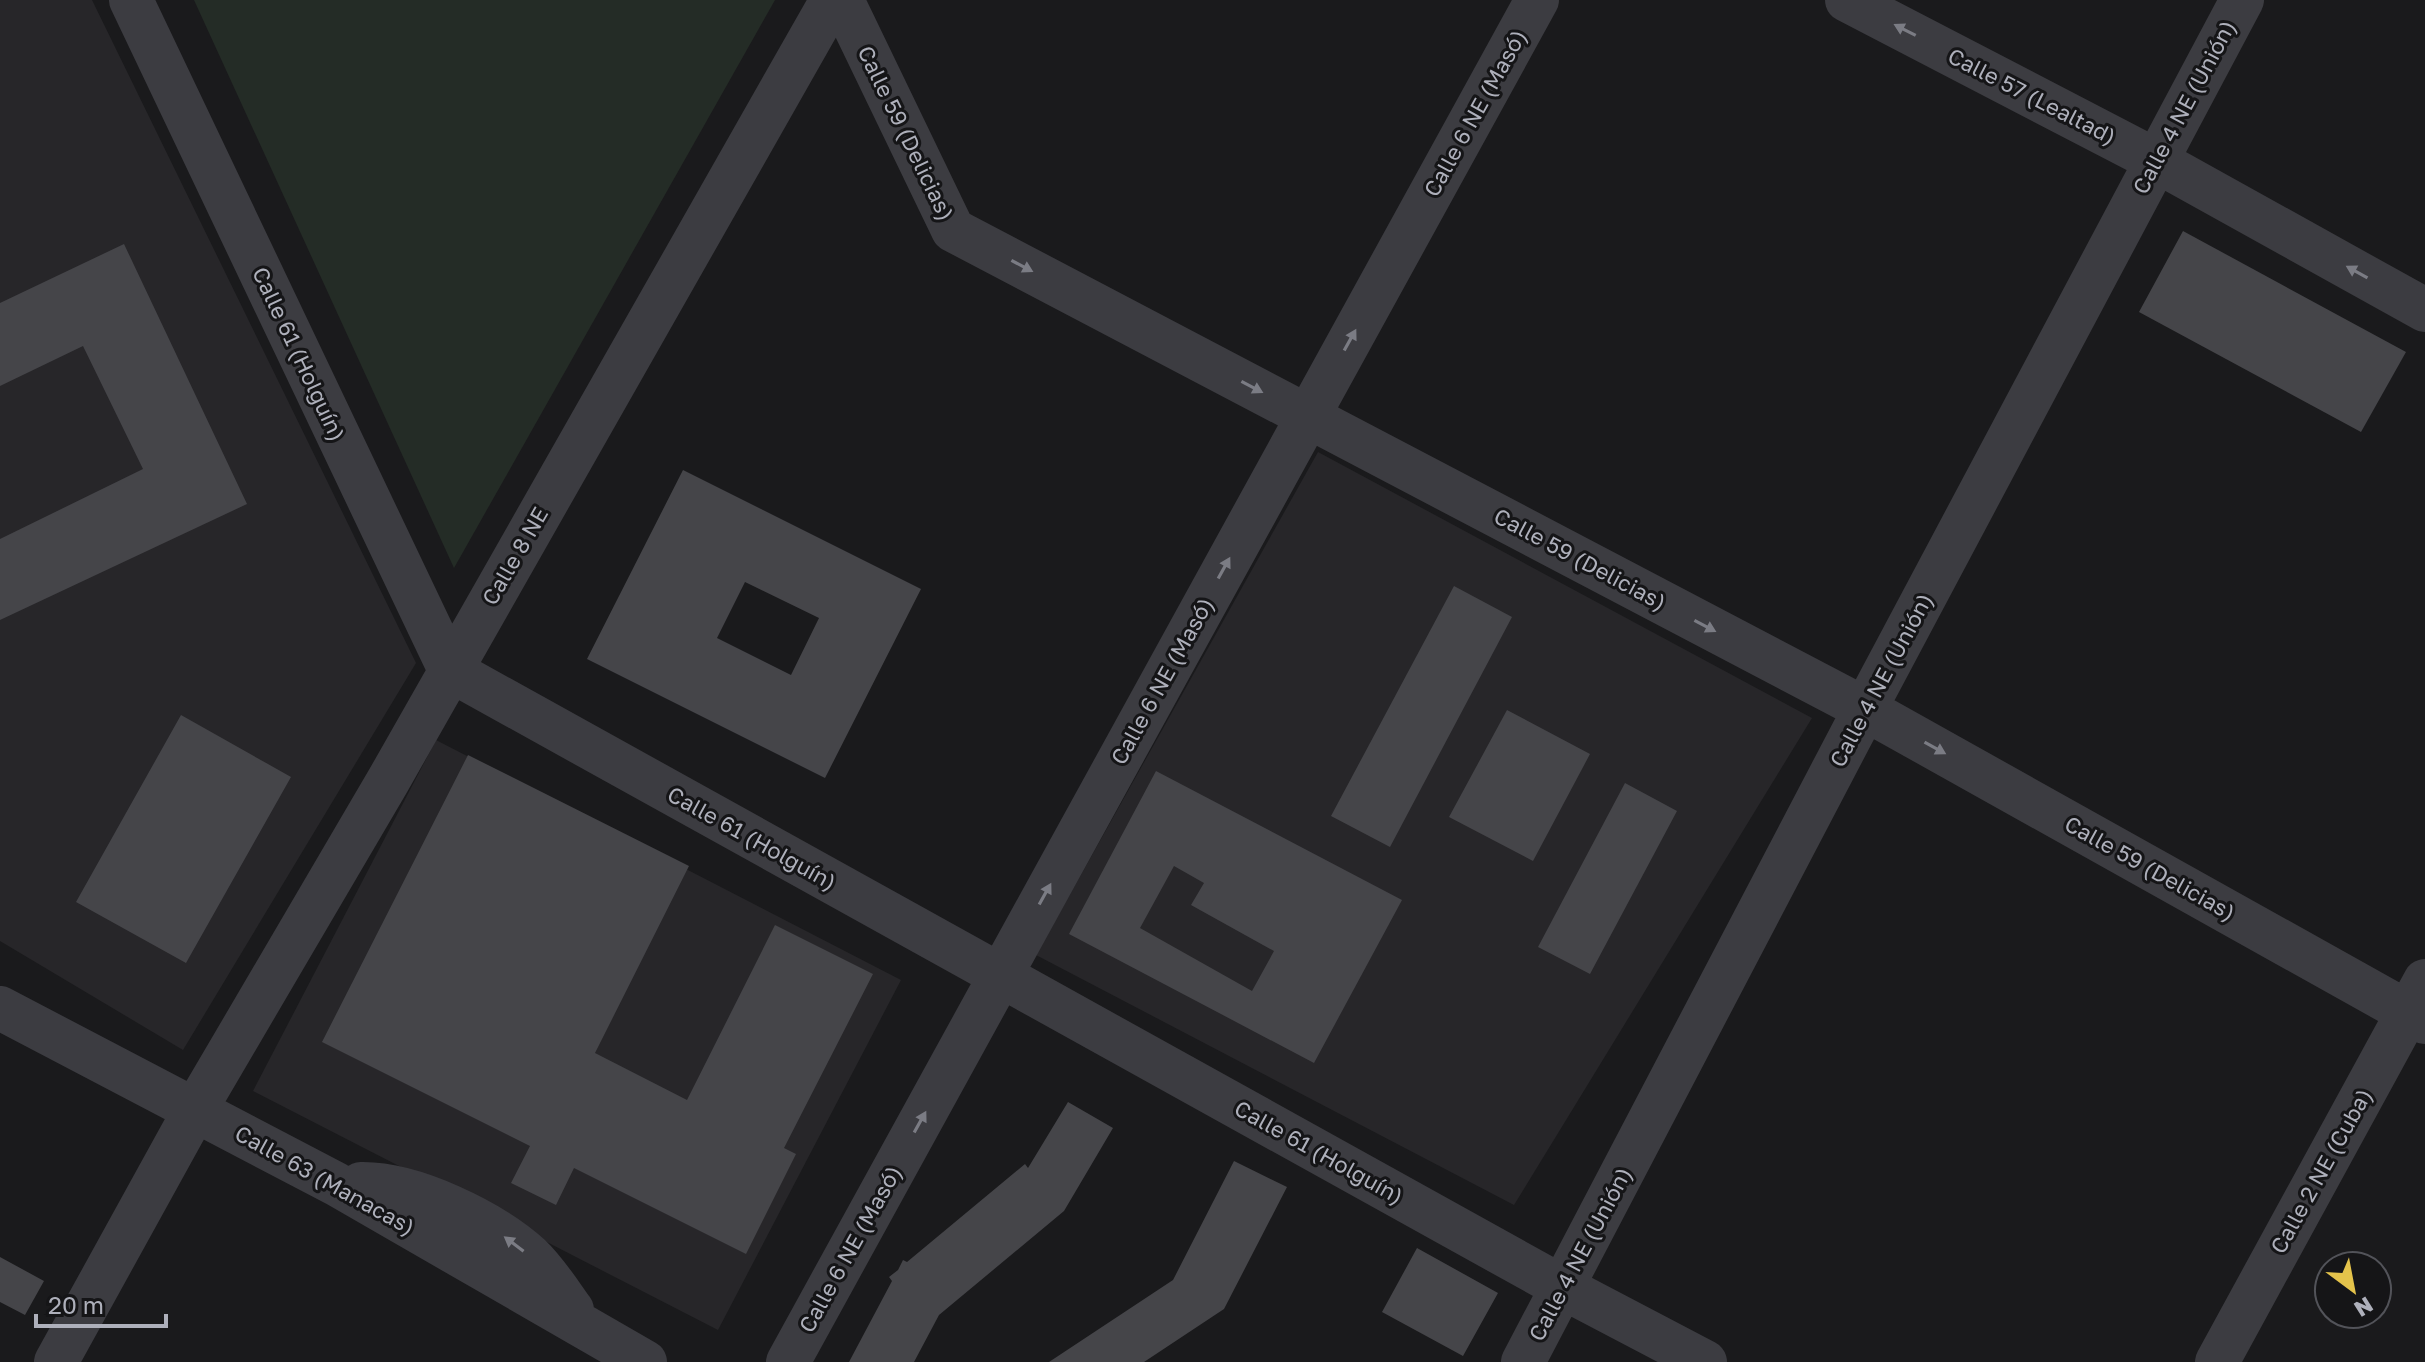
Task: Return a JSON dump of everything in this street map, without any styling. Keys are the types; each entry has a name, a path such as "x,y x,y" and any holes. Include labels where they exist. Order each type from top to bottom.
{"street":[{"name":"Calle 61 (Holguín)","path":"131,0 450,670 1564,1288 1705,1362"},
{"name":"Calle 8 NE","path":"56,1362 195,1110 388,781 832,0"},
{"name":"Calle 59 (Delicias)","path":"842,0 953,230 1865,709 2419,1005"},
{"name":"Calle 6 NE (Masó)","path":"788,1362 1537,0"},
{"name":"Calle 57 (Lealtad)","path":"1847,0 2155,160 2425,310"},
{"name":"Calle 4 NE (Unión)","path":"1523,1362 1865,709 2242,0"},
{"name":"Calle 2 NE (Cuba)","path":"2217,1362 2419,1005"},
{"name":"Calle 63 (Manacas)","path":"0,1008 336,1184 645,1362"}],"shaded area":[{"path":"0,0 92,0 416,663 183,1050 0,941"},
{"path":"194,0 775,0 454,568"},
{"path":"1318,452 1812,718 1514,1205 1036,955"},
{"path":"436,740 901,980 718,1330 253,1091"}],"building":[{"path":"2183,231 2406,352 2361,432 2139,312"},
{"path":"124,244 247,504 0,620 0,539 143,469 83,346 0,386 0,303"},
{"path":"683,470 921,589 825,778 587,659","holes":["745,582 819,618 791,675 717,638"]},
{"path":"1454,586 1512,617 1390,847 1331,816"},
{"path":"1507,710 1590,754 1533,861 1449,817"},
{"path":"181,715 291,777 186,963 76,902"},
{"path":"468,755 689,866 595,1053 687,1100 775,925 873,974 784,1148 796,1154 746,1254 574,1168 556,1205 511,1183 530,1146 322,1042"},
{"path":"1156,771 1402,900 1314,1063 1069,934","holes":["1174,866 1204,883 1191,905 1274,951 1252,991 1140,928"]},
{"path":"1625,783 1677,811 1590,974 1538,947"},
{"path":"1068,1102 1113,1128 1064,1211 939,1315 914,1362 849,1362 892,1281 889,1277 898,1270 903,1260 907,1262 1025,1164 1028,1168"},
{"path":"1234,1161 1287,1187 1224,1309 1144,1362 1049,1362 1173,1280"},
{"path":"1417,1248 1498,1293 1463,1356 1382,1312"},
{"path":"0,1257 44,1281 25,1315 0,1302"}]}
